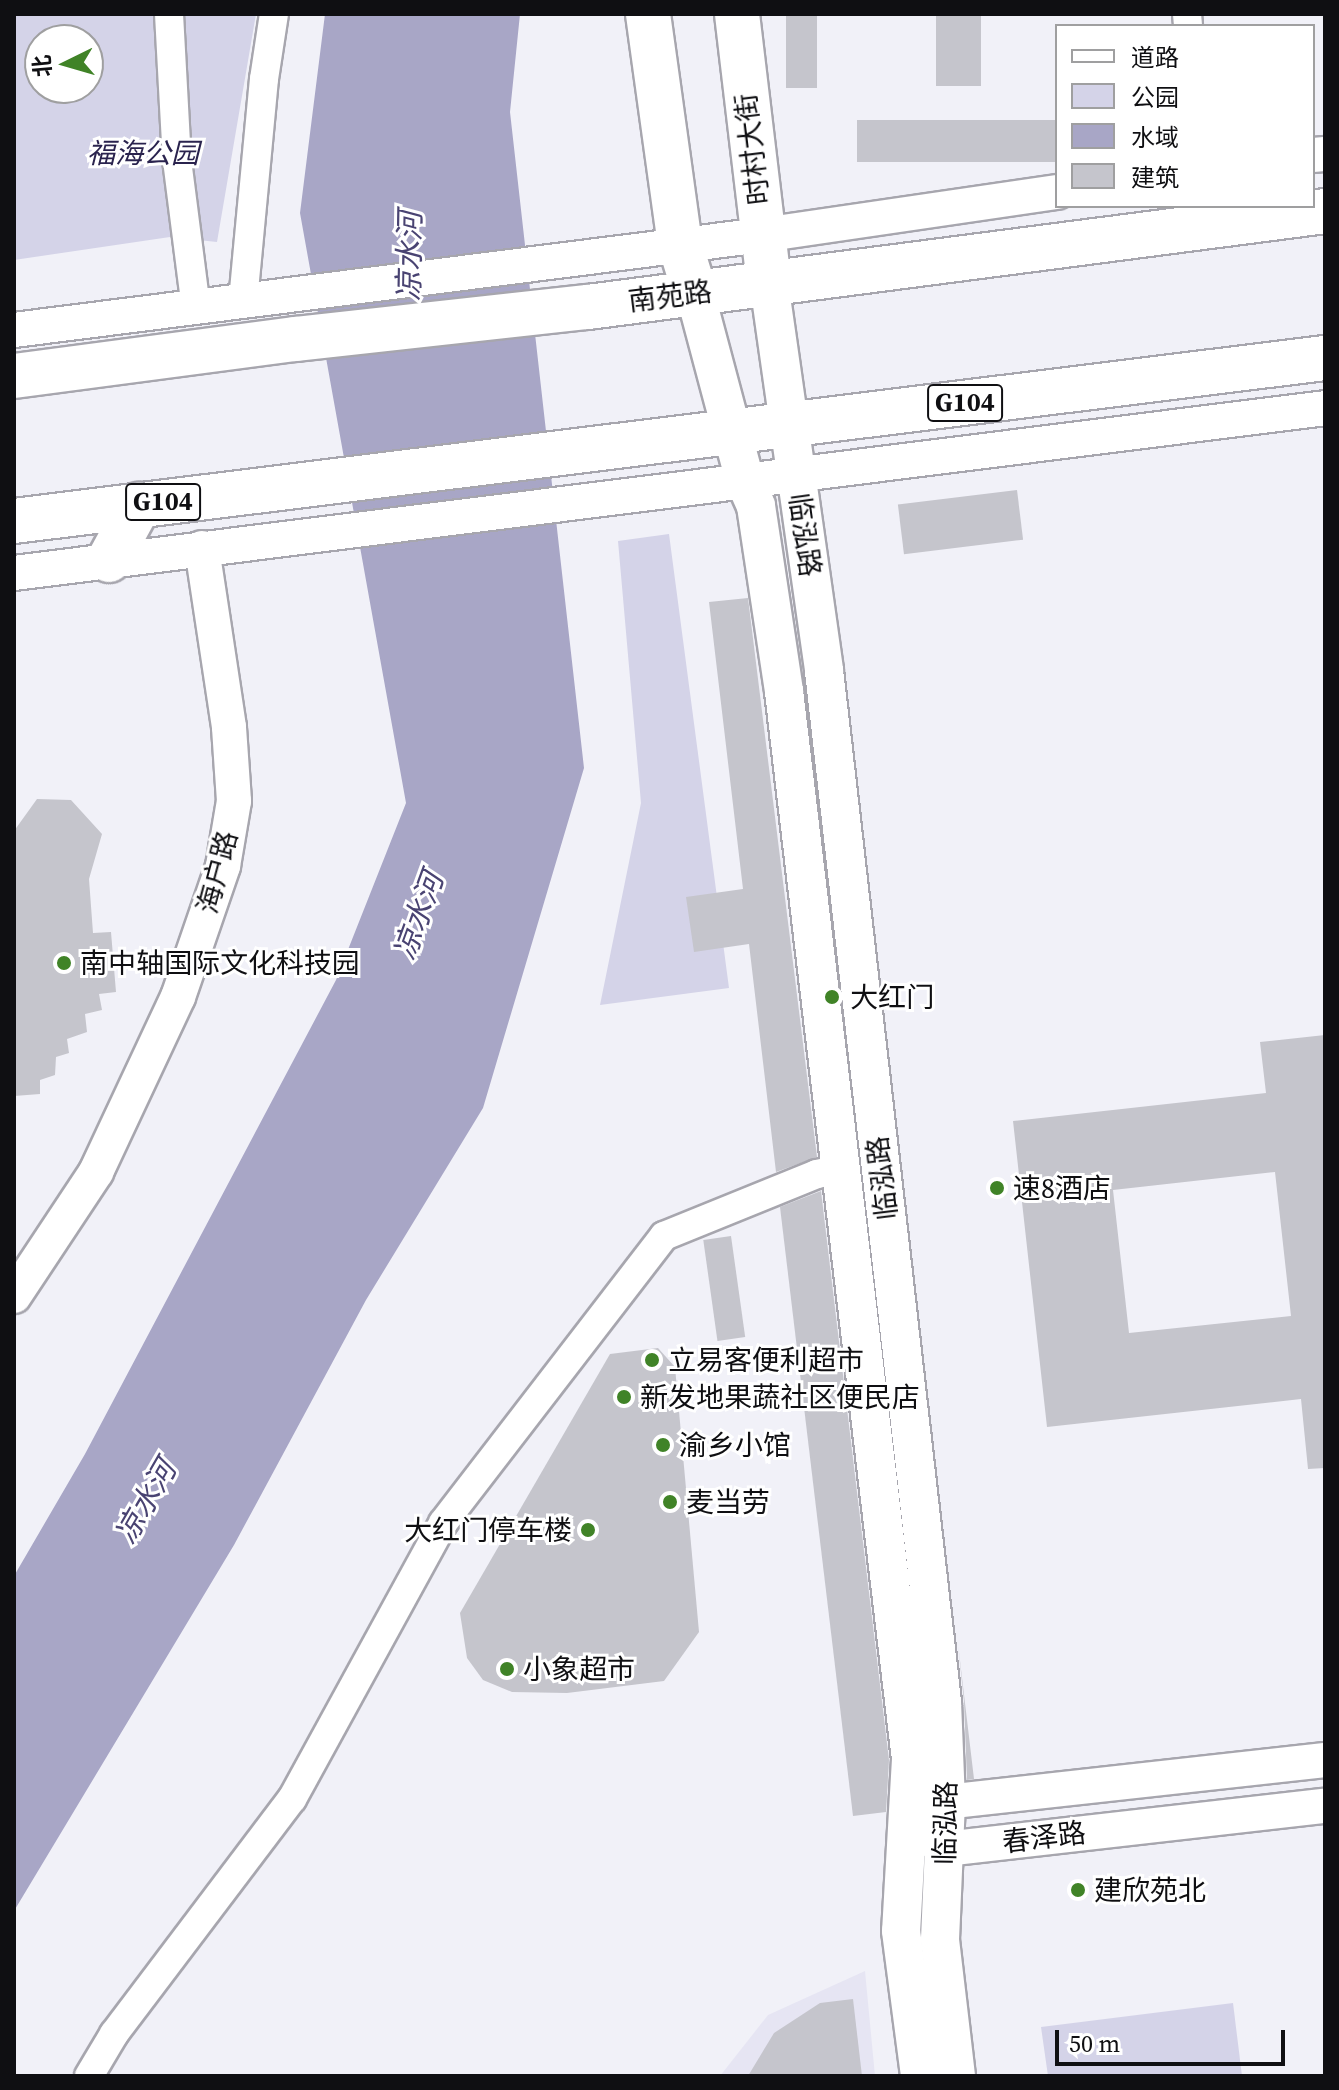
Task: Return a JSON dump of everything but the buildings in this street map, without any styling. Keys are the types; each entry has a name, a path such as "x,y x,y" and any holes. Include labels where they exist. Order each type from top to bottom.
{"main road":[{"path":"648,14 680,244 695,293"},
{"name":"时村大街","path":"737,14 769,283"},
{"name":"南苑路","path":"14,376 296,339 588,307 1325,211"},
{"name":"临泓路","path":"769,283 824,671 942,1702 946,1802 940,1940 956,2076"},
{"name":"临泓路","path":"695,293 745,481 756,506 784,691 911,1759 901,1931 920,2076"},
{"name":"G104","path":"14,521 1325,358"},
{"path":"109,560 139,505"}],"street":[{"path":"169,14 177,160 196,308"},
{"path":"243,301 264,79 274,14"},
{"path":"14,330 762,235 1055,192"},
{"path":"14,573 1325,408"},
{"name":"海户路","path":"14,1296 96,1172 178,997 223,866 234,801 229,727 202,548"},
{"path":"89,2076 114,2034 292,1799 443,1523 664,1236 817,1174 841,1169"},
{"name":"春泽路","path":"907,1824 946,1802 1325,1760"},
{"name":"春泽路","path":"945,1849 1325,1806"},
{"path":"907,1824 945,1849"}],"shaded area":[{"path":"865,1971 875,2076 720,2076 768,2015"}],"green space":[{"name":"福海公园","path":"14,14 256,14 217,242 170,237 14,260"},
{"path":"669,534 729,988 600,1005 641,803 618,541"},
{"path":"1233,2003 1242,2076 1048,2076 1041,2027"}],"water":[{"name":"凉水河","path":"325,14 520,14 510,112 584,768 483,1108 366,1300 234,1545 14,1911 14,1576 85,1454 336,980 406,803 300,213"}],"place":[{"name":"南中轴国际文化科技园","path":"64,963"},
{"name":"大红门","path":"832,997"},
{"name":"速8酒店","path":"997,1188"},
{"name":"立易客便利超市","path":"652,1360"},
{"name":"新发地果蔬社区便民店","path":"624,1397"},
{"name":"渝乡小馆","path":"663,1445"},
{"name":"麦当劳","path":"670,1502"},
{"name":"大红门停车楼","path":"588,1530"},
{"name":"小象超市","path":"507,1669"},
{"name":"建欣苑北","path":"1078,1890"}]}
